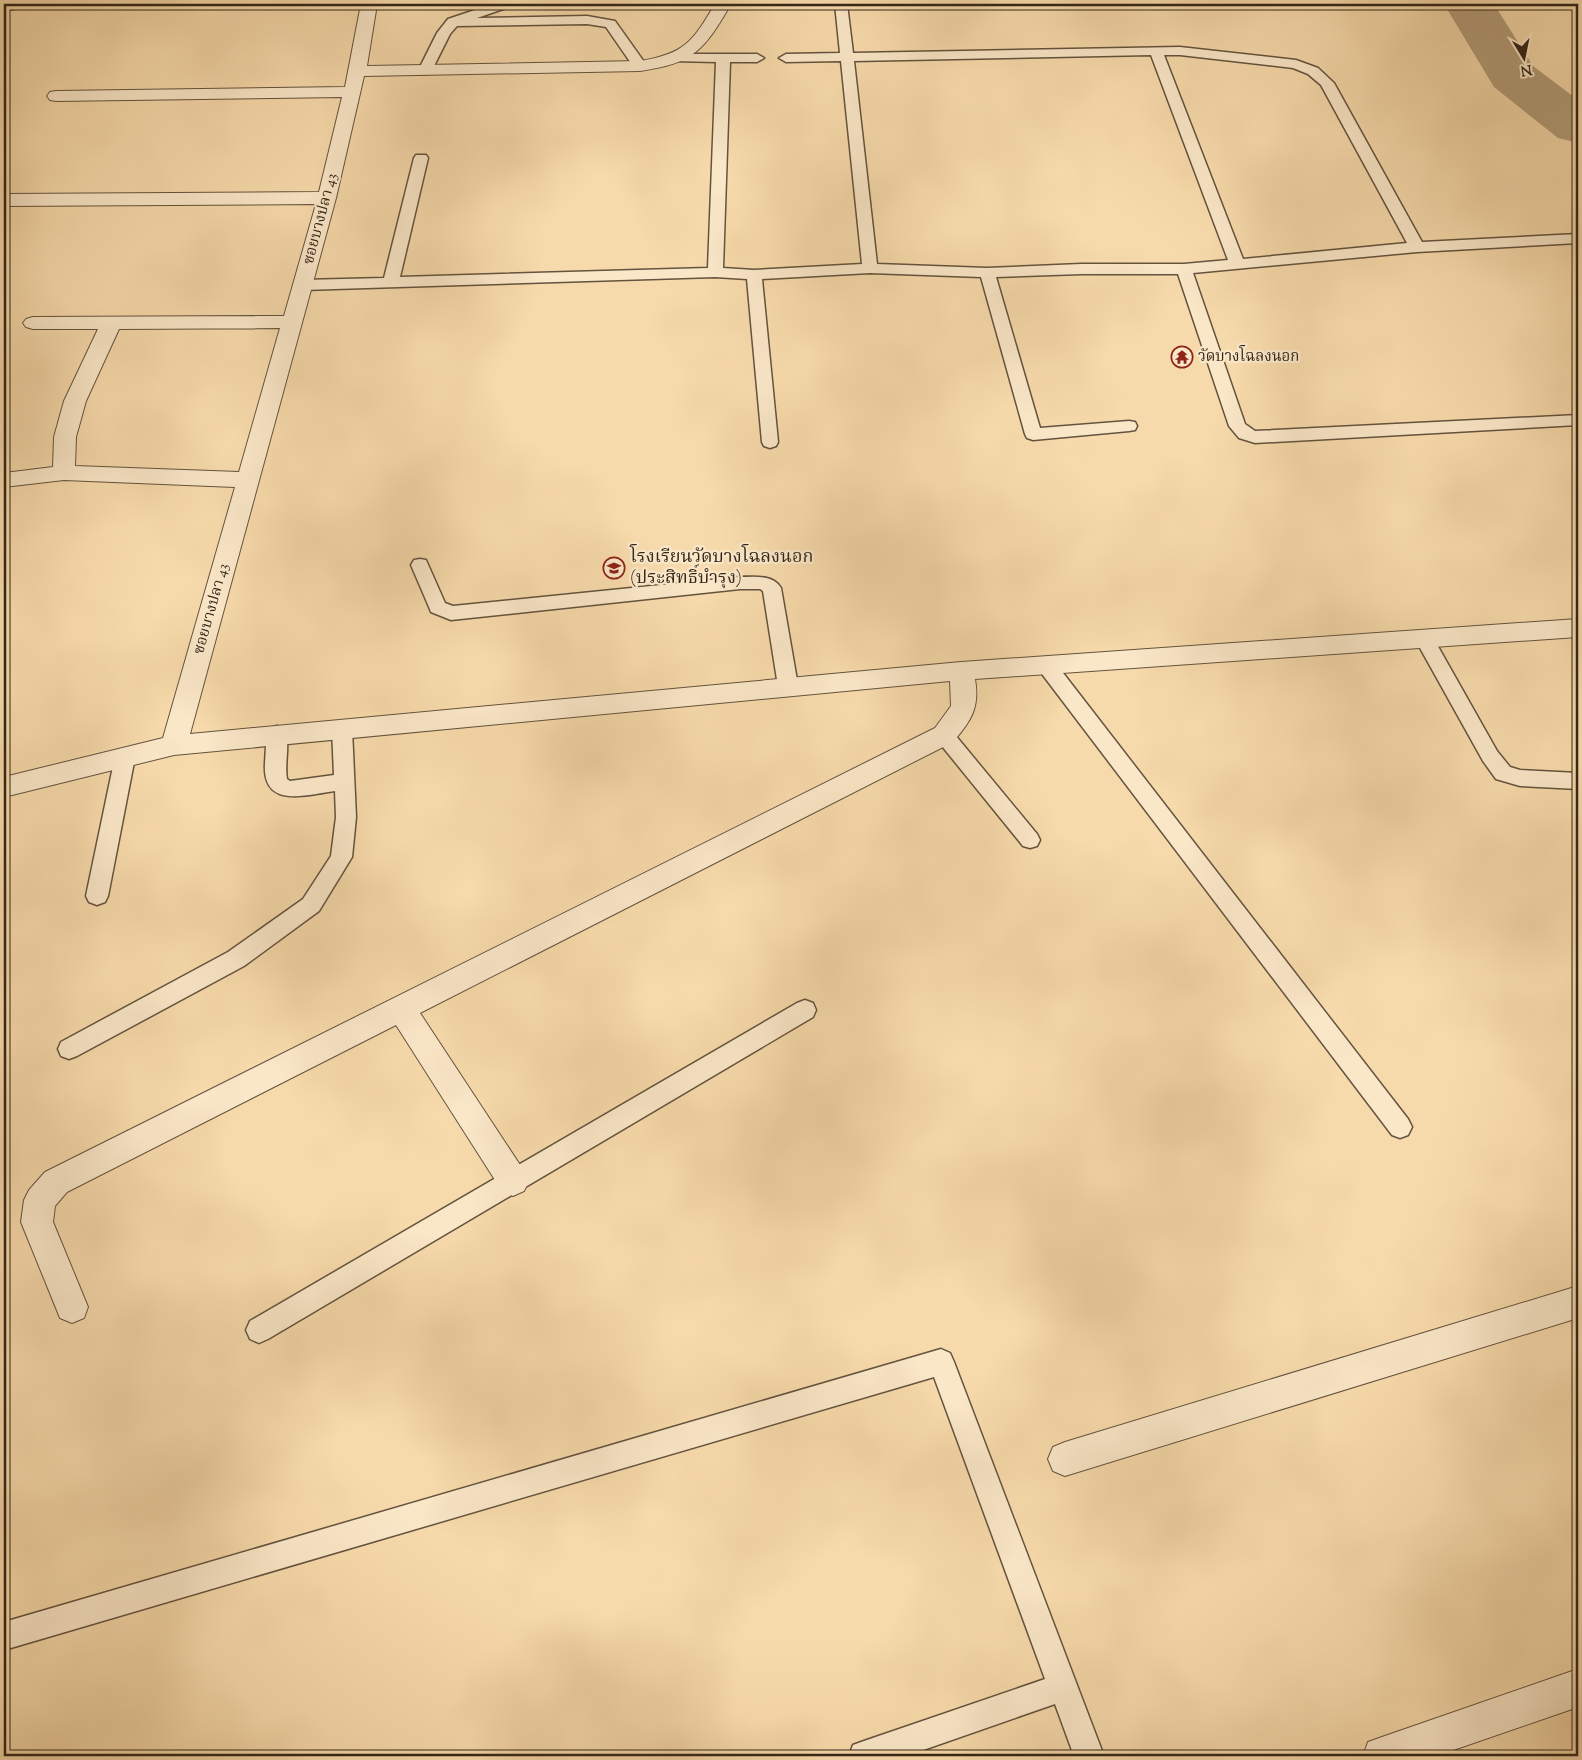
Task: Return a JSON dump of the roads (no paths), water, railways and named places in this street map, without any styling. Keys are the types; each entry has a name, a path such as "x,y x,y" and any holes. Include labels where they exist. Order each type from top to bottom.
{"street":[{"path":"4,6 22,4"},
{"name":"ซอยบางปลา 43","path":"174,745 327,198 357,71 369,4"},
{"path":"357,71 640,66 663,63 678,58 693,49 702,40 723,4"},
{"path":"56,96 352,92"},
{"path":"4,200 327,198"},
{"path":"64,474 65,437 75,400 112,322"},
{"path":"33,323 293,322"},
{"path":"4,480 64,474 249,480"},
{"path":"4,787 174,745 277,734 961,671 1578,628"},
{"path":"72,1307 37,1222 40,1200 56,1182 944,735 962,715 965,694 961,671"},
{"path":"401,1008 513,1182"},
{"path":"1065,1459 1578,1302"},
{"path":"1382,1756 1578,1688"}],"lane":[{"path":"425,71 444,33 454,22 504,4"},
{"path":"841,4 870,268"},
{"path":"454,22 602,21 610,24 640,66"},
{"path":"1156,51 1237,264"},
{"path":"786,58 1180,51 1296,64 1313,71 1327,83 1417,247"},
{"path":"678,58 757,58"},
{"path":"715,272 723,58"},
{"path":"391,282 421,158"},
{"path":"304,284 715,272 754,276 870,268 987,272 1082,269 1184,269 1417,247 1578,240"},
{"path":"1184,269 1237,426 1245,434 1255,437 1578,420"},
{"path":"987,272 1033,434 1129,426"},
{"path":"754,276 770,442"},
{"path":"420,566 438,607 451,613 740,583 763,583 772,588 788,686"},
{"path":"1424,639 1490,756 1503,773 1520,778 1578,781"},
{"path":"1046,665 1400,1127"},
{"path":"69,1050 236,959 311,905 341,857 346,817 342,729"},
{"path":"277,734 275,769 277,783 288,789 343,782"},
{"path":"944,735 1030,840"},
{"path":"97,896 125,756"},
{"path":"258,1330 805,1010"},
{"path":"4,1636 941,1362 1089,1756"},
{"path":"864,1756 1063,1687"}],"waterway":[{"path":"1469,4 1513,76 1578,126"}],"place":[{"name":"วัดบางโฉลงนอก","path":"1182,357"},
{"name":"โรงเรียนวัดบางโฉลงนอก (ประสิทธิ์บำรุง)","path":"614,568"}]}
